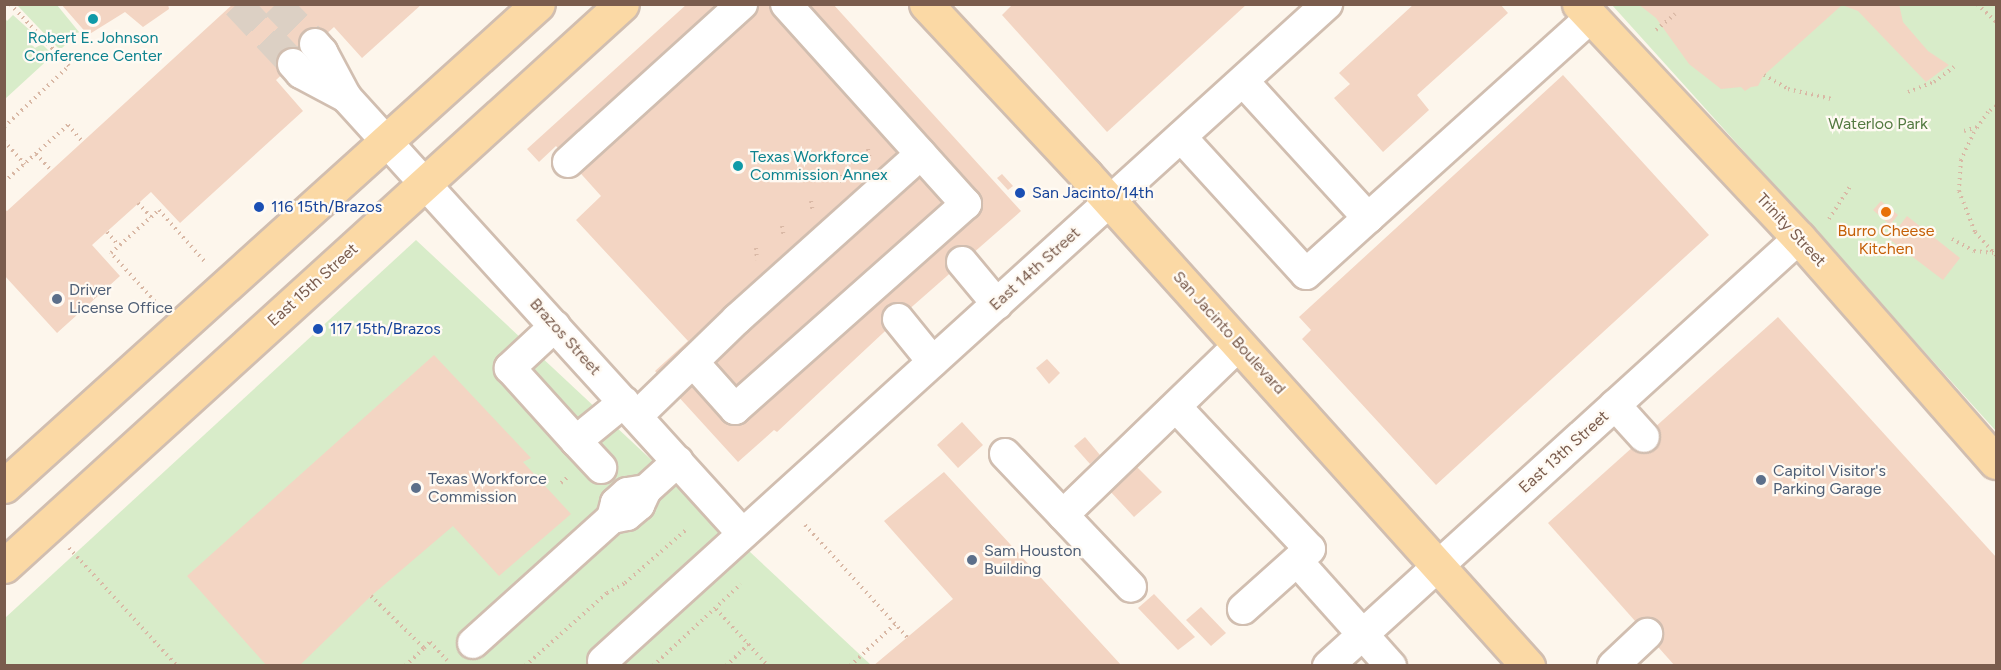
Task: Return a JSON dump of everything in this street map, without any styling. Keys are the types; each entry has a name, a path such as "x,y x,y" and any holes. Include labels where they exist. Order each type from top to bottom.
{"main road":[{"path":"4,486 538,4"},
{"name":"East 15th Street","path":"4,566 622,4"},
{"name":"San Jacinto Boulevard","path":"926,4 1110,201 1528,666"},
{"name":"Trinity Street","path":"1585,11 1799,238 1996,462"}],"street":[{"path":"568,162 742,4"},
{"path":"693,362 735,409 966,204 786,4"},
{"name":"East 14th Street","path":"603,661 1328,4"},
{"path":"1181,137 1306,274 1585,11"},
{"path":"315,44 322,52 346,97"},
{"path":"293,64 301,73 346,97"},
{"path":"1243,81 1368,218"},
{"name":"Brazos Street","path":"346,97 426,182 743,534"},
{"path":"576,441 630,409 693,362 736,319 921,154"},
{"name":"East 13th Street","path":"1328,666 1799,238"},
{"path":"962,262 997,304"},
{"path":"898,319 933,362"},
{"path":"555,326 510,368 602,468"},
{"path":"1063,515 1239,345"},
{"path":"1615,405 1644,438"},
{"path":"1176,407 1310,549 1243,609"},
{"path":"1005,454 1131,587"},
{"path":"473,643 612,518 616,503 627,492 646,490 678,461"},
{"path":"1297,561 1391,666"},
{"path":"1613,666 1647,634"}],"path":[{"path":"4,127 69,66 10,4"},
{"path":"1977,4 1996,22"},
{"path":"1656,30 1675,14"},
{"path":"1908,92 1934,82 1954,67"},
{"path":"1764,75 1788,89 1832,99"},
{"path":"1996,106 1988,112 1978,127 1961,160 1959,191 1975,232 1996,254"},
{"path":"4,182 68,125 83,142"},
{"path":"1964,131 1978,127"},
{"path":"4,141 25,164"},
{"path":"36,154 51,170"},
{"path":"1829,219 1851,185"},
{"path":"138,203 151,217"},
{"path":"159,307 111,253 159,210 207,263"},
{"path":"107,232 119,246"},
{"path":"1952,239 1974,251 1996,254"},
{"path":"806,525 908,638"},
{"path":"525,666 607,593 625,583 686,530"},
{"path":"68,548 177,666"},
{"path":"653,666 741,584"},
{"path":"371,596 424,648"},
{"path":"716,609 768,666"},
{"path":"850,666 895,624"},
{"path":"405,666 430,642 452,666"},
{"path":"726,666 749,644"}],"green space":[{"path":"17,5 57,5 79,32 62,48 58,48"},
{"name":"Waterloo Park","path":"1612,5 1996,5 1996,431 1759,168"},
{"path":"13,15 34,34 27,40 35,48 42,44 53,55 5,99 5,18 7,21"},
{"path":"416,240 871,665 5,666 5,618"}],"building":[{"name":"Robert E. Johnson Conference Center","path":"61,4 168,4 169,9 143,27 125,12 88,35"},
{"path":"233,4 422,4 362,58 334,27 276,80 303,111 180,223 151,192 92,245 120,276 57,333 4,275 4,209 7,211"},
{"path":"687,4 833,4 1021,211 898,319 777,432 774,430 738,462 655,371 688,341 576,220 601,196 556,146 539,162 527,149"},
{"path":"1013,4 1247,4 1107,132 1002,15"},
{"path":"1414,4 1500,4 1508,13 1417,95 1429,110 1383,152 1334,98 1350,84 1339,73"},
{"path":"1638,4 1899,4 1903,22 1928,51 1949,65 1926,82 1858,11 1842,5 1763,76 1758,86 1745,91 1741,87 1721,89 1689,64 1656,18"},
{"path":"1563,75 1709,235 1436,485 1302,339 1311,330 1299,317"},
{"path":"1002,174 1013,186 1008,190 997,178"},
{"name":"Burro Cheese Kitchen","path":"1881,201 1898,215 1890,225 1873,210"},
{"path":"1907,216 1960,258 1943,280 1889,239"},
{"name":"Capitol Visitor's Parking Garage","path":"1778,317 1996,557 1996,666 1675,666 1548,523"},
{"name":"Texas Workforce Commission","path":"434,355 531,458 523,462 571,514 499,576 453,526 371,596 299,666 267,666 187,576"},
{"path":"1047,359 1060,373 1049,384 1036,368"},
{"path":"962,422 983,445 958,468 937,445"},
{"path":"1085,437 1100,455 1090,464 1074,446"},
{"path":"1136,466 1162,492 1134,517 1109,490"},
{"name":"Sam Houston Building","path":"944,472 1122,666 873,666 953,599 884,521"},
{"path":"1154,594 1195,637 1178,650 1138,608"},
{"path":"1201,607 1226,633 1211,646 1186,620"}],"tunnel":[{"path":"237,4 293,64"},
{"path":"276,4 315,44"}],"place":[{"name":"Robert E. Johnson Conference Center","path":"93,19"},
{"name":"Texas Workforce Commission Annex","path":"738,166"},
{"name":"San Jacinto/14th","path":"1020,193"},
{"name":"116 15th/Brazos","path":"259,207"},
{"name":"Burro Cheese Kitchen","path":"1886,212"},
{"name":"Driver License Office","path":"57,299"},
{"name":"117 15th/Brazos","path":"318,329"},
{"name":"Capitol Visitor's Parking Garage","path":"1761,480"},
{"name":"Texas Workforce Commission","path":"416,488"},
{"name":"Sam Houston Building","path":"972,560"}]}
